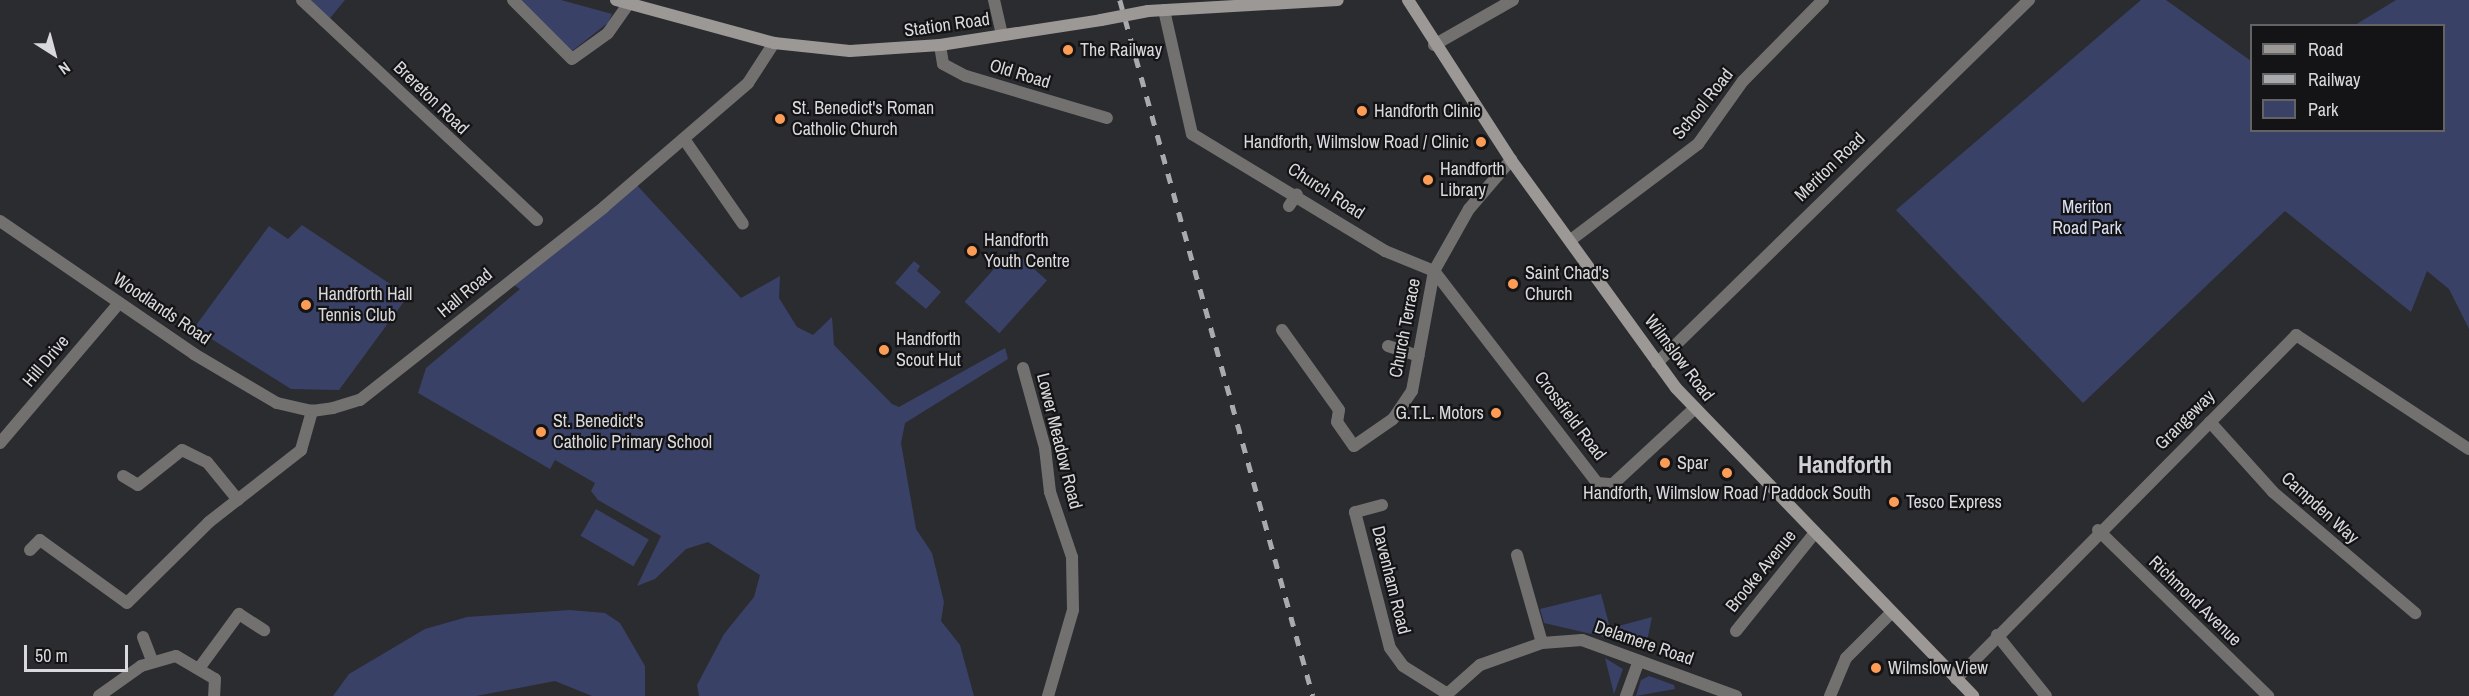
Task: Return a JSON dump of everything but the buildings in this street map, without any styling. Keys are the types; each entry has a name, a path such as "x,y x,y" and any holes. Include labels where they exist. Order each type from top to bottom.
{"main road":[{"name":"Station Road","path":"616,0 774,43 849,51 940,45 1148,11 1338,0"},
{"name":"Wilmslow Road","path":"1408,0 1434,45 1511,160 1572,239 1657,363 1694,409 1890,614 1973,696"}],"street":[{"name":"Brereton Road","path":"302,0 537,220"},
{"path":"513,0 572,59 608,33 629,3"},
{"path":"994,0 1002,35"},
{"path":"1434,45 1513,0"},
{"name":"School Road","path":"1572,239 1698,144 1743,81 1823,0"},
{"name":"Meriton Road","path":"1657,363 2029,0"},
{"name":"Church Road","path":"1164,10 1192,134 1297,194 1385,250 1434,271"},
{"name":"Hall Road","path":"312,411 360,400 684,139 755,76 774,43"},
{"name":"Old Road","path":"940,45 943,63 966,76 1107,118"},
{"path":"684,139 743,224"},
{"path":"1434,271 1469,210 1511,160"},
{"path":"1289,207 1297,194"},
{"name":"Woodlands Road","path":"0,221 119,303 277,403 312,411"},
{"name":"Church Terrace","path":"1282,330 1339,410 1337,422 1353,446 1393,419 1412,391 1434,271"},
{"name":"Crossfield Road","path":"1434,271 1597,483 1613,484 1694,409"},
{"name":"Hill Drive","path":"0,442 119,303"},
{"name":"Grangeway","path":"1956,679 2098,530 2296,335 2469,449"},
{"path":"1388,346 1418,356"},
{"name":"Lower Meadow Road","path":"1023,368 1045,448 1050,492 1073,564 1069,628 1048,696"},
{"path":"30,550 40,540 127,603 238,500 301,450 312,411"},
{"name":"Campden Way","path":"2210,422 2280,499 2415,613"},
{"path":"123,476 138,485 182,450 207,462 238,500"},
{"name":"Davenham Road","path":"1382,505 1355,512 1390,648 1403,666 1445,695"},
{"name":"Richmond Avenue","path":"2098,530 2268,696"},
{"name":"Brooke Avenue","path":"1736,631 1814,534"},
{"path":"1517,555 1542,643"},
{"path":"200,667 239,614 264,630"},
{"path":"1830,696 1846,658 1890,614"},
{"path":"1997,635 2046,696"},
{"path":"143,637 152,660"},
{"name":"Delamere Road","path":"1445,695 1480,665 1542,643 1582,640 1736,696"},
{"path":"99,696 152,660 176,656 200,667 215,679 214,696"},
{"path":"1626,696 1639,661"}],"green space":[{"path":"302,0 345,0 326,23"},
{"path":"520,0 561,0 612,14 609,22 572,51"},
{"name":"Meriton Road Park","path":"2141,0 2166,0 2250,60 2250,132 2445,132 2445,24 2357,24 2396,0 2469,0 2469,329 2449,289 2427,271 2411,312 2285,211 2083,403 1896,210"},
{"path":"634,182 741,298 780,276 779,298 797,327 813,335 832,317 834,345 892,404 899,407 1005,348 1008,359 905,423 901,443 916,529 932,553 944,602 941,621 960,645 974,696 699,696 697,685 724,634 754,597 760,575 708,542 686,549 655,579 637,586 661,536 598,500 591,491 595,483 555,460 550,469 418,393 426,368 520,289 511,283"},
{"name":"Handforth Hall Tennis Club","path":"302,225 408,296 339,390 291,389 194,328 269,226 288,239"},
{"path":"1012,249 1047,280 999,333 964,302"},
{"path":"914,261 920,266 917,271 941,292 926,309 895,283"},
{"path":"596,509 649,540 633,566 580,536"},
{"path":"1601,594 1613,639 1544,623 1540,609"},
{"path":"570,610 605,613 620,623 645,666 645,696 592,696 555,681 476,696 333,696 349,674 425,629 467,617"},
{"path":"1652,617 1645,651 1619,641 1615,627"},
{"path":"1605,658 1623,669 1614,694"},
{"path":"1649,676 1674,685 1675,689 1636,696 1641,680"}],"railway":[{"path":"1120,0 1313,696"}],"place":[{"name":"The Railway","path":"1068,50"},
{"name":"Handforth Clinic","path":"1362,111"},
{"name":"St. Benedict's Roman Catholic Church","path":"780,119"},
{"name":"Handforth, Wilmslow Road / Clinic","path":"1481,142"},
{"name":"Handforth Library","path":"1428,180"},
{"name":"Handforth Youth Centre","path":"972,251"},
{"name":"Saint Chad's Church","path":"1513,284"},
{"name":"Handforth Hall Tennis Club","path":"306,305"},
{"name":"Handforth Scout Hut","path":"884,350"},
{"name":"G.T.L. Motors","path":"1496,413"},
{"name":"St. Benedict's Catholic Primary School","path":"541,432"},
{"name":"Spar","path":"1665,463"},
{"name":"Handforth, Wilmslow Road / Paddock South","path":"1727,473"},
{"name":"Tesco Express","path":"1894,502"},
{"name":"Wilmslow View","path":"1876,668"}],"district":[{"name":"Handforth","path":"1845,465"}]}
